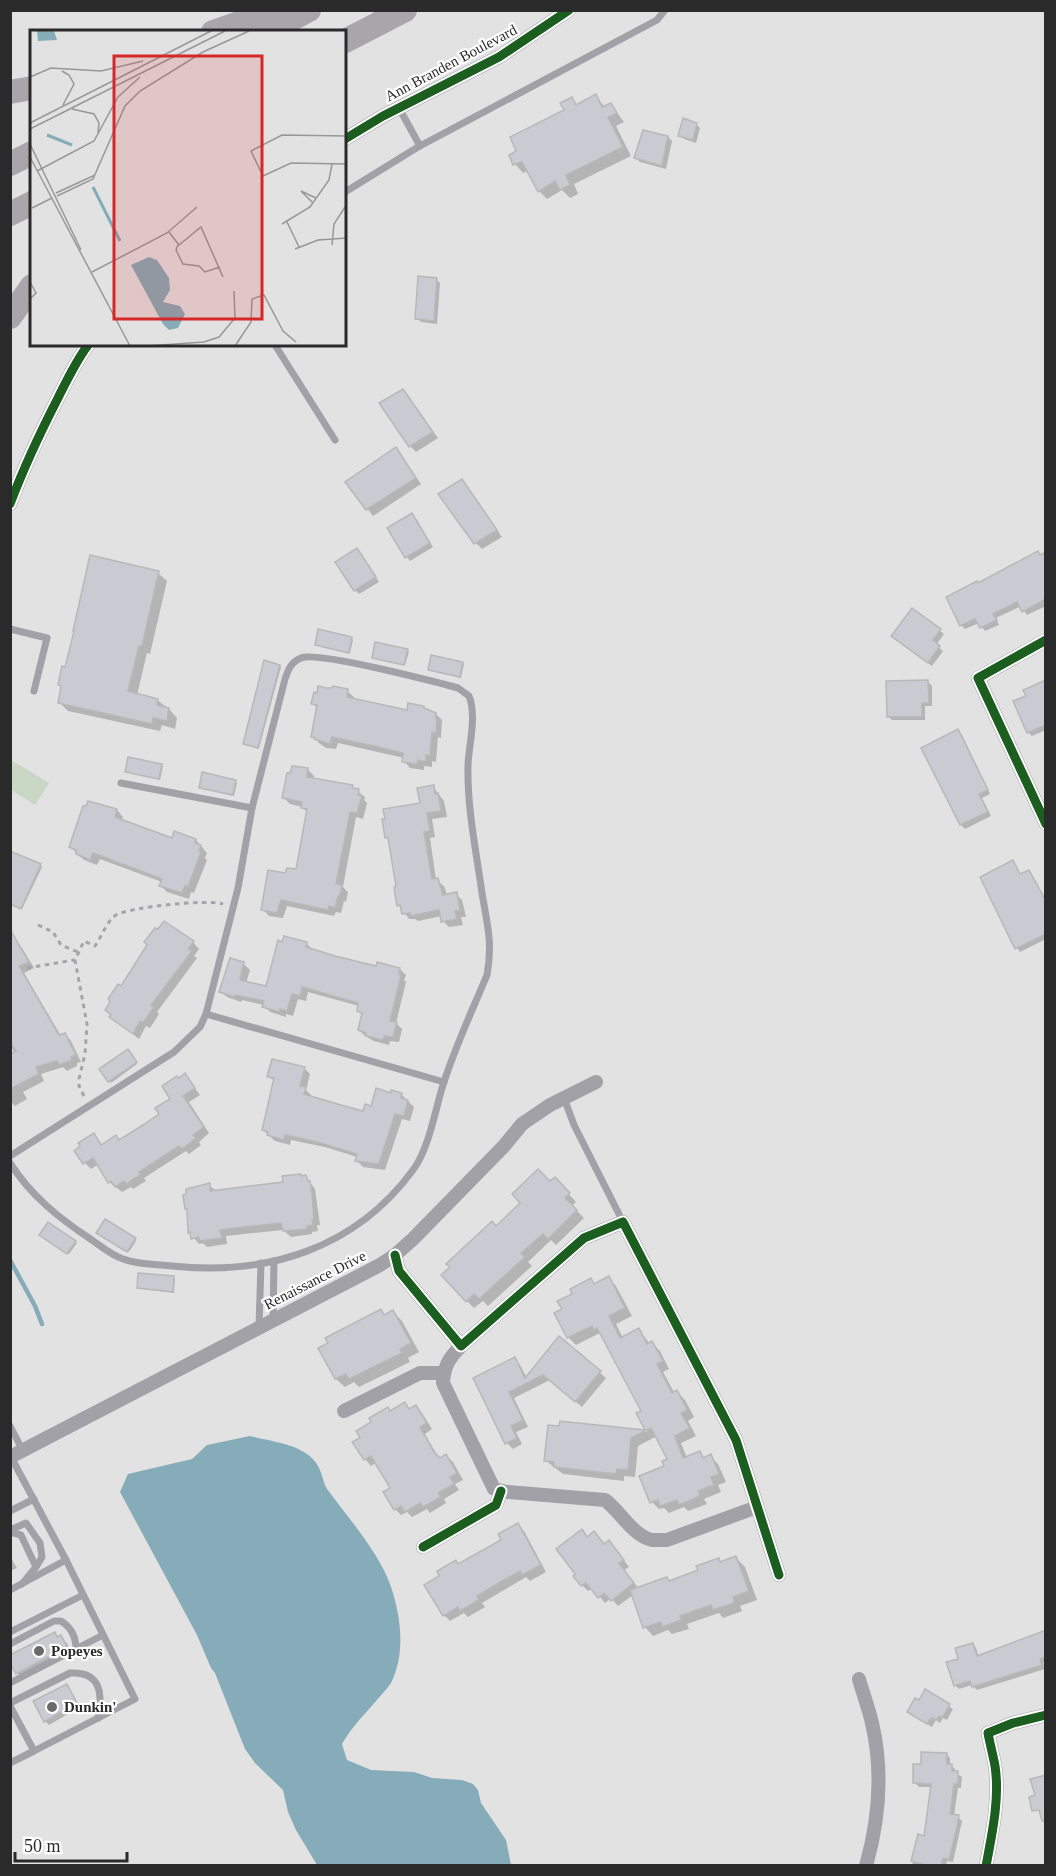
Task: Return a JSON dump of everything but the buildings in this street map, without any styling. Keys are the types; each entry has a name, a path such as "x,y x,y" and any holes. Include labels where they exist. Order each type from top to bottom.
{"highway":[{"path":"219,30 277,10"},
{"path":"272,30 309,10"},
{"path":"346,40 394,16"},
{"path":"346,46 394,16"},
{"path":"10,92 30,88"},
{"path":"10,164 30,154"},
{"path":"10,214 30,204"},
{"path":"10,317 30,289"}],"street":[{"name":"Ann Branden Boulevard","path":"346,138 399,108 499,57 569,10"},
{"path":"10,504 41,430 78,358 87,346"},
{"path":"1046,640 978,678 1046,824"},
{"name":"Renaissance Drive","path":"15,1455 380,1265 395,1255 504,1146 522,1124 535,1114 596,1082"},
{"path":"758,1507 666,1540 651,1540 637,1531 605,1500 494,1489 443,1383 443,1373 451,1355 584,1238 623,1222 736,1440 758,1507 780,1575"},
{"path":"395,1255 399,1271 461,1346"},
{"path":"344,1411 420,1373 443,1373"},
{"path":"423,1547 496,1505 501,1491"},
{"path":"858,1679 872,1722 877,1750 878,1810 866,1866"},
{"path":"986,1866 992,1836 996,1790 995,1767 988,1733 1046,1714"}],"lane":[{"path":"346,191 420,146 657,20 665,10"},
{"path":"399,108 420,146"},
{"path":"276,346 335,440"},
{"path":"10,629 47,638 34,691"},
{"path":"10,1156 174,1052 200,1026 206,1014 234,908 252,808 290,667 299,658 326,657 447,685 458,688 469,696 472,710 468,764 470,815 491,946 487,975 444,1082 422,1153 414,1169 387,1200 360,1225 294,1257 261,1263 194,1268 122,1259 72,1227 39,1201 10,1163"},
{"path":"121,783 252,808"},
{"path":"206,1014 444,1082"},
{"path":"564,1098 574,1125 623,1222"},
{"path":"273,1320 274,1261"},
{"path":"259,1327 261,1263"},
{"path":"10,1426 15,1455 34,1499 135,1699 10,1764"},
{"path":"10,1510 34,1499"},
{"path":"10,1531 26,1523 40,1543 42,1557 22,1584"},
{"path":"10,1531 21,1535 36,1567"},
{"path":"10,1590 66,1560"},
{"path":"10,1632 83,1595"},
{"path":"10,1644 54,1621 62,1621 72,1630 76,1640 76,1649"},
{"path":"10,1683 103,1635"},
{"path":"34,1752 10,1705 70,1673 81,1672 90,1676 98,1686 101,1706 98,1718"}],"path":[{"path":"89,1106 79,1086 85,1054 87,1024 75,960 84,941 95,946 110,922 122,913 202,902 218,902 234,908"},
{"path":"38,925 53,932 61,945 78,952"},
{"path":"27,968 75,960"}],"green space":[{"path":"11,760 49,783 35,805 11,790"}],"water":[{"path":"250,1436 297,1448 313,1459 327,1489 378,1560 394,1596 400,1634 396,1671 391,1683 342,1744 347,1760 371,1770 414,1772 432,1778 462,1780 473,1784 478,1790 481,1803 506,1840 511,1865 317,1865 296,1830 288,1812 283,1790 255,1763 245,1749 215,1673 197,1635 120,1492 128,1474 192,1459 207,1445"}],"waterway":[{"path":"10,1260 42,1324"}],"cycle path":[{"path":"346,138 383,116 499,57 569,10"},
{"path":"10,504 45,424 87,346"},
{"path":"1046,640 978,678 1046,824"},
{"path":"395,1255 399,1271 461,1346 584,1238 623,1222 736,1440 779,1575"},
{"path":"423,1547 496,1505 501,1491"},
{"path":"986,1866 997,1791 995,1766 988,1733 1013,1723 1046,1715"}],"place":[{"name":"Popeyes","path":"39,1651"},
{"name":"Dunkin'","path":"52,1707"}]}
